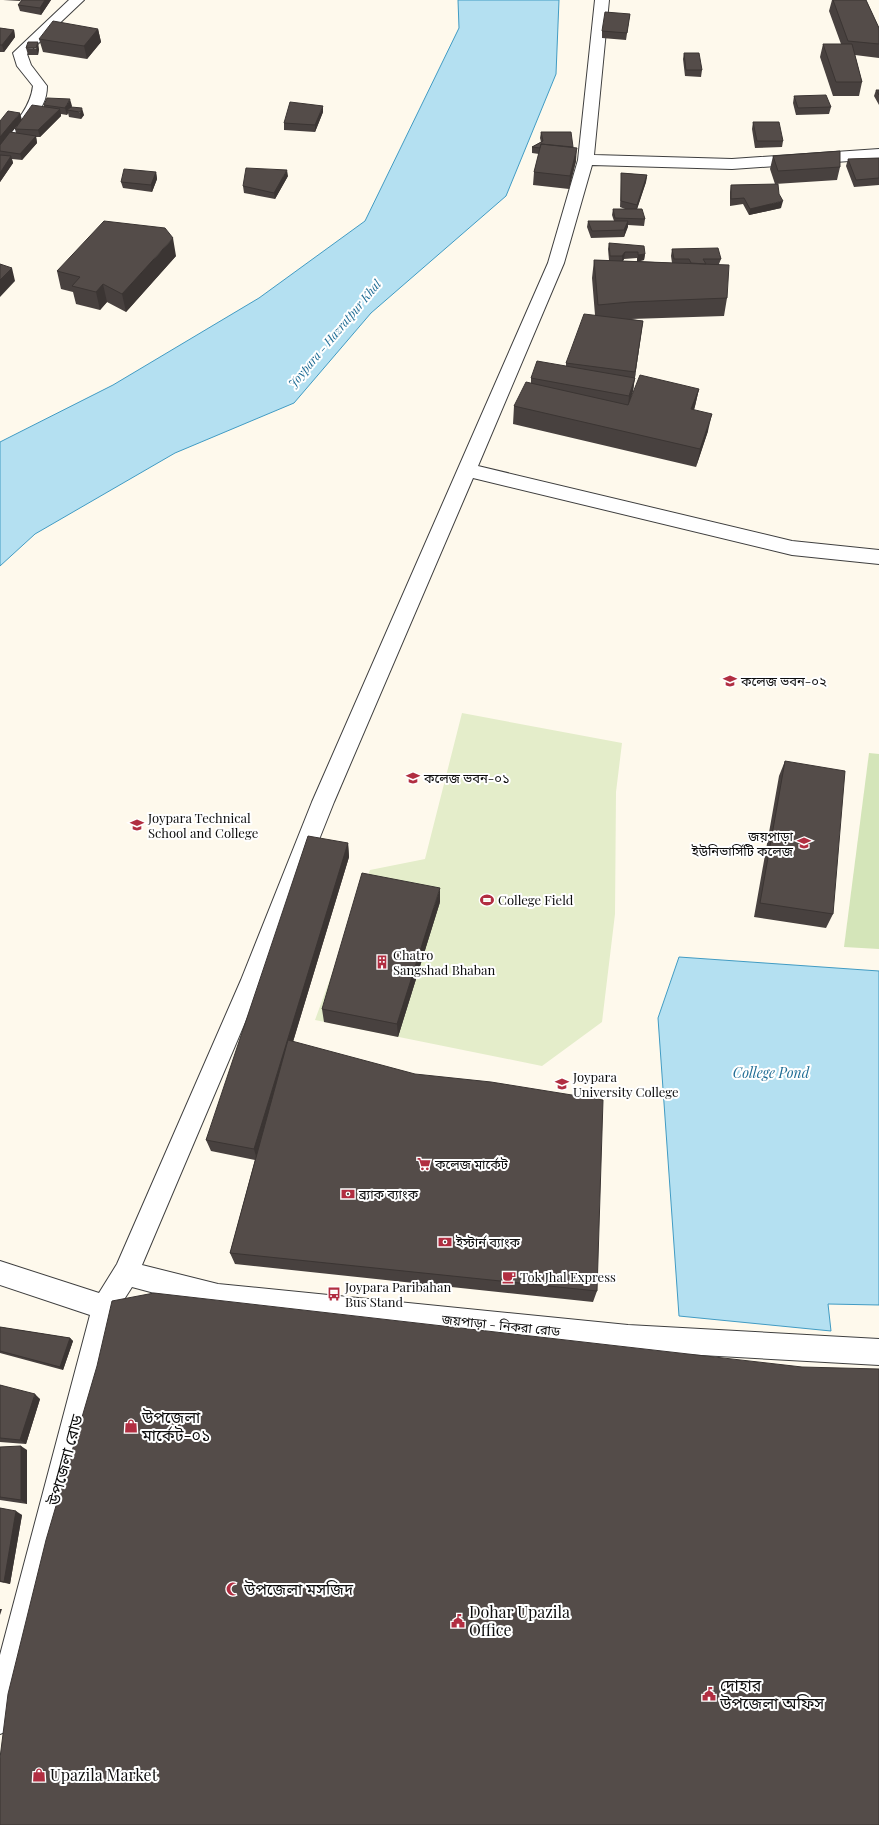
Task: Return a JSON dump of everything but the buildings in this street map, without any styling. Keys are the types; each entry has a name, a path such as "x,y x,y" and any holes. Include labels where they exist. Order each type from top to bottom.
{"street":[{"path":"0,148 32,112 39,101 40,86 22,62 20,53 77,0"},
{"name":"উপজেলা রোড","path":"10,1707 105,1307 126,1273 252,980 323,802 468,470 556,263 586,160 602,0"},
{"path":"586,160 732,164 879,154"},
{"path":"468,470 792,548 879,557"},
{"path":"0,1273 105,1307"},
{"name":"জয়পাড়া - নিকরা রোড","path":"126,1273 218,1296 628,1338 879,1352"}],"green space":[{"name":"College Field","path":"462,713 622,743 616,792 615,914 602,1022 542,1066 315,1020 370,870 425,859"},
{"path":"869,753 879,754 879,949 844,947"}],"water":[{"name":"Joypara - Hazratpur Khal","path":"458,0 559,0 556,74 506,196 371,313 294,403 175,453 35,534 0,566 0,442 113,385 259,298 365,221 459,28"},
{"name":"College Pond","path":"679,957 879,971 879,1305 828,1304 831,1331 679,1316 658,1018"}],"place":[{"name":"কলেজ ভবন-০২","path":"730,681"},
{"name":"কলেজ ভবন-০১","path":"413,778"},
{"name":"Joypara Technical School and College","path":"137,825"},
{"name":"জয়পাড়া ইউনিভার্সিটি কলেজ","path":"804,843"},
{"name":"College Field","path":"487,900"},
{"name":"Chatro Sangshad Bhaban","path":"382,962"},
{"name":"Joypara University College","path":"562,1084"},
{"name":"কলেজ মার্কেট","path":"424,1164"},
{"name":"ব্র্যাক ব্যাংক","path":"348,1194"},
{"name":"ইস্টার্ন ব্যাংক","path":"445,1242"},
{"name":"Tok Jhal Express","path":"509,1277"},
{"name":"Joypara Paribahan Bus Stand","path":"334,1294"},
{"name":"উপজেলা মার্কেট-০১","path":"131,1426"},
{"name":"উপজেলা মসজিদ","path":"233,1589"},
{"name":"Dohar Upazila Office","path":"458,1621"},
{"name":"দোহার উপজেলা অফিস","path":"709,1694"},
{"name":"Upazila Market","path":"39,1775"}]}
